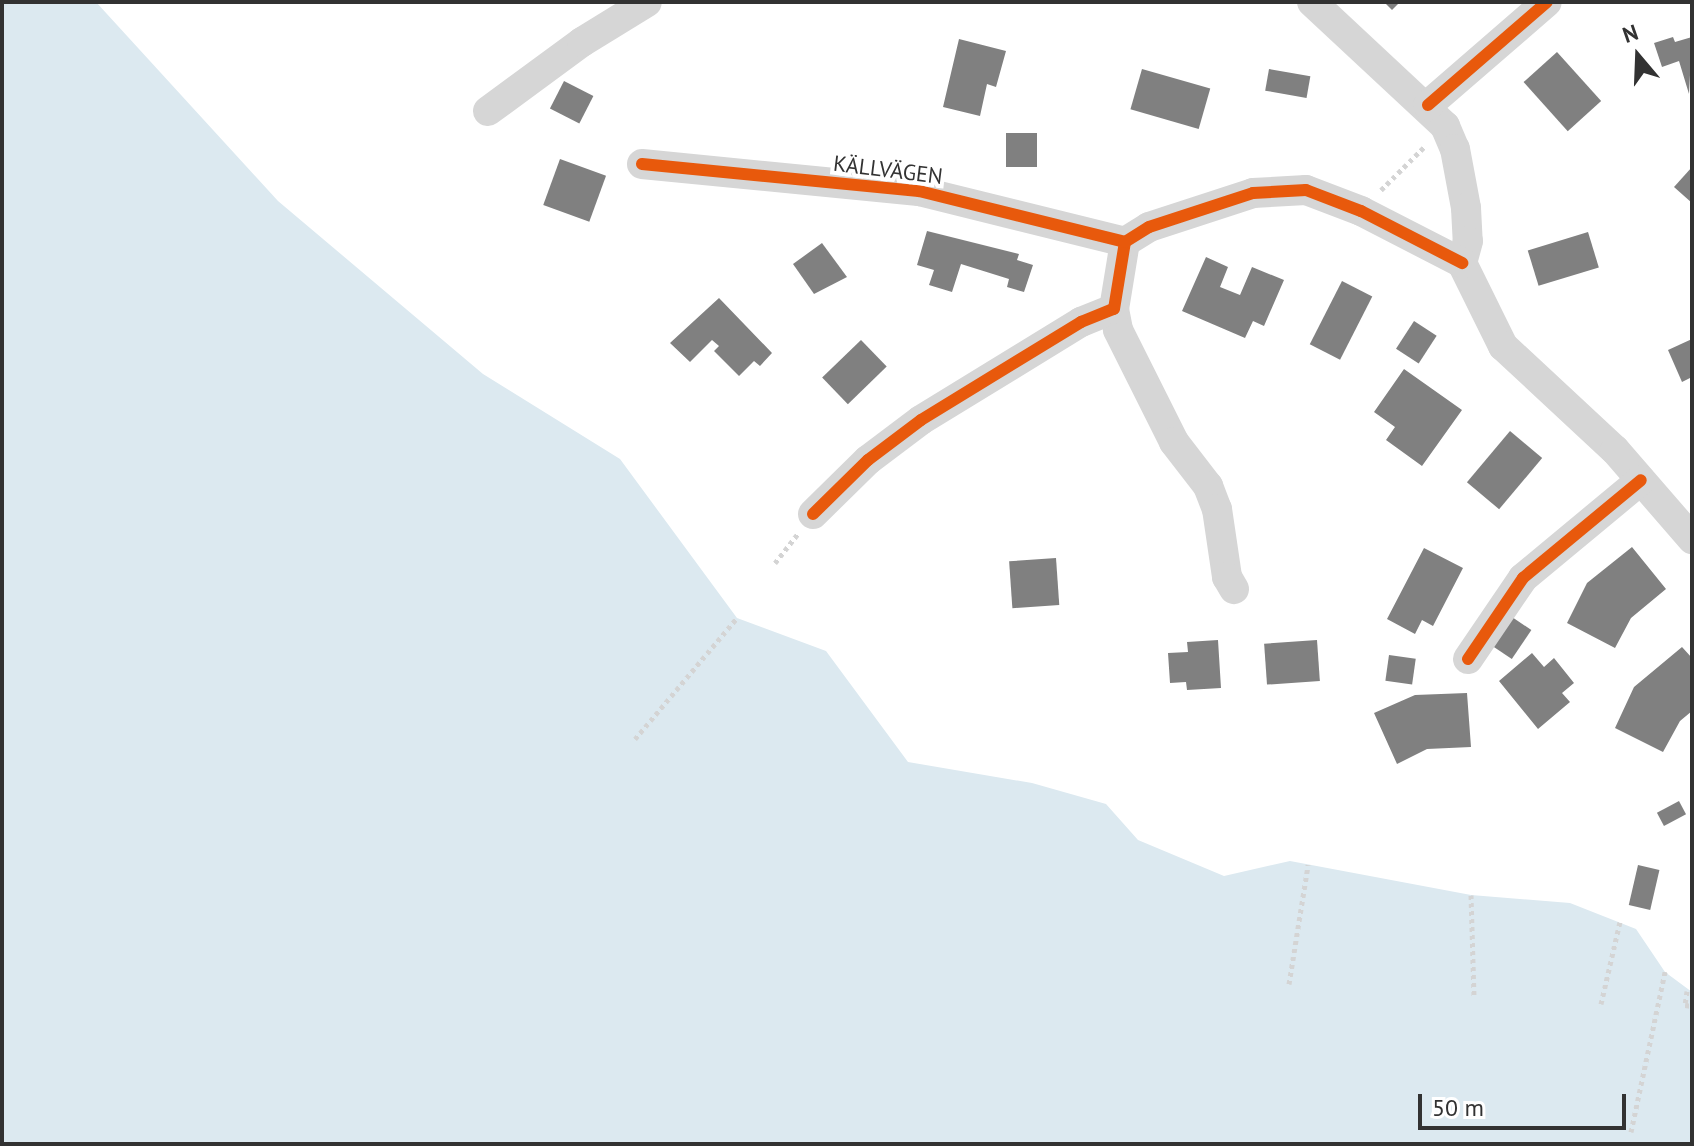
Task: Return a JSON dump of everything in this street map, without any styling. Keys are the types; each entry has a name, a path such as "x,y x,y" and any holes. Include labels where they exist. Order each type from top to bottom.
{"street":[{"path":"488,111 582,42 647,2"},
{"path":"1312,2 1437,115 1455,149 1466,208 1468,241 1462,263"},
{"path":"1437,115 1547,2"},
{"name":"KÄLLVÄGEN","path":"642,164 919,191 1125,242"},
{"path":"1234,589 1227,577 1217,509 1208,486 1159,414 1118,330 1114,309 1125,242 1149,227 1253,193 1306,190 1361,211 1462,263 1491,326 1520,368 1586,423 1692,539"},
{"path":"813,514 868,460 921,420 1081,322 1114,309"},
{"path":"1468,659 1523,578 1641,480"}],"path":[{"path":"1361,211 1437,115"},
{"path":"635,739 737,618"},
{"path":"1289,984 1308,865"},
{"path":"1471,895 1474,998"},
{"path":"1601,1004 1620,922"},
{"path":"1631,1132 1665,972"},
{"path":"1687,991 1685,1005 1692,1006"}],"shaded area":[{"path":"2,2 96,2 278,201 483,374 620,459 737,618 826,651 908,762 1032,783 1106,804 1138,840 1224,876 1290,861 1471,895 1570,903 1636,929 1665,972 1692,992 1692,1144 2,1144"}],"building":[{"path":"1384,2 1400,2 1392,10"},
{"path":"1673,37 1675,42 1692,37 1689,94 1679,61 1662,67 1654,43"},
{"path":"959,39 1006,51 996,87 987,84 980,116 943,107"},
{"path":"1557,52 1601,101 1568,131 1524,82"},
{"path":"1142,69 1210,89 1199,129 1130,109"},
{"path":"1269,69 1310,76 1307,98 1265,91"},
{"path":"564,81 593,96 579,124 550,109"},
{"path":"1006,133 1037,133 1037,167 1006,167"},
{"path":"560,159 606,176 589,222 543,205"},
{"path":"1692,167 1692,203 1674,187"},
{"path":"927,231 1019,254 1017,260 1033,265 1024,292 1007,287 1009,279 961,264 952,292 929,285 934,270 917,265"},
{"path":"1588,232 1599,267 1539,286 1528,250"},
{"path":"822,243 847,277 814,294 793,264"},
{"path":"1206,257 1228,267 1220,287 1240,295 1252,267 1284,280 1264,326 1253,321 1245,338 1182,311"},
{"path":"1342,281 1372,296 1340,360 1310,344"},
{"path":"719,298 772,353 760,366 754,361 739,376 714,351 719,346 712,340 690,362 670,343"},
{"path":"1414,321 1437,336 1419,363 1396,349"},
{"path":"1692,339 1692,377 1682,382 1668,350"},
{"path":"861,340 887,367 848,404 822,378"},
{"path":"1404,369 1462,410 1422,466 1386,440 1395,427 1374,412"},
{"path":"1510,431 1542,458 1499,509 1467,482"},
{"path":"1632,547 1666,589 1631,618 1615,648 1567,623 1587,583"},
{"path":"1424,548 1463,568 1433,626 1422,620 1415,634 1387,619"},
{"path":"1056,558 1059,605 1012,608 1009,561"},
{"path":"1509,615 1531,630 1512,659 1489,644"},
{"path":"1218,640 1221,688 1187,690 1186,682 1170,683 1168,653 1188,652 1187,642"},
{"path":"1317,640 1320,681 1267,685 1264,644"},
{"path":"1682,647 1692,658 1692,711 1680,721 1663,752 1615,728 1634,687"},
{"path":"1532,653 1544,667 1554,658 1574,683 1562,693 1570,702 1538,729 1499,681"},
{"path":"1389,655 1416,659 1412,685 1385,681"},
{"path":"1467,693 1471,747 1427,749 1397,764 1374,713 1415,695"},
{"path":"1679,801 1686,814 1664,826 1657,813"},
{"path":"1638,865 1659,870 1650,910 1629,905"}],"cycle path":[{"path":"1428,105 1547,2"},
{"path":"642,164 919,191 1125,242"},
{"path":"813,514 868,460 921,420 1081,322 1114,309 1125,242 1149,227 1253,193 1306,190 1361,211 1462,263"},
{"path":"1468,659 1523,578 1641,480"}]}
